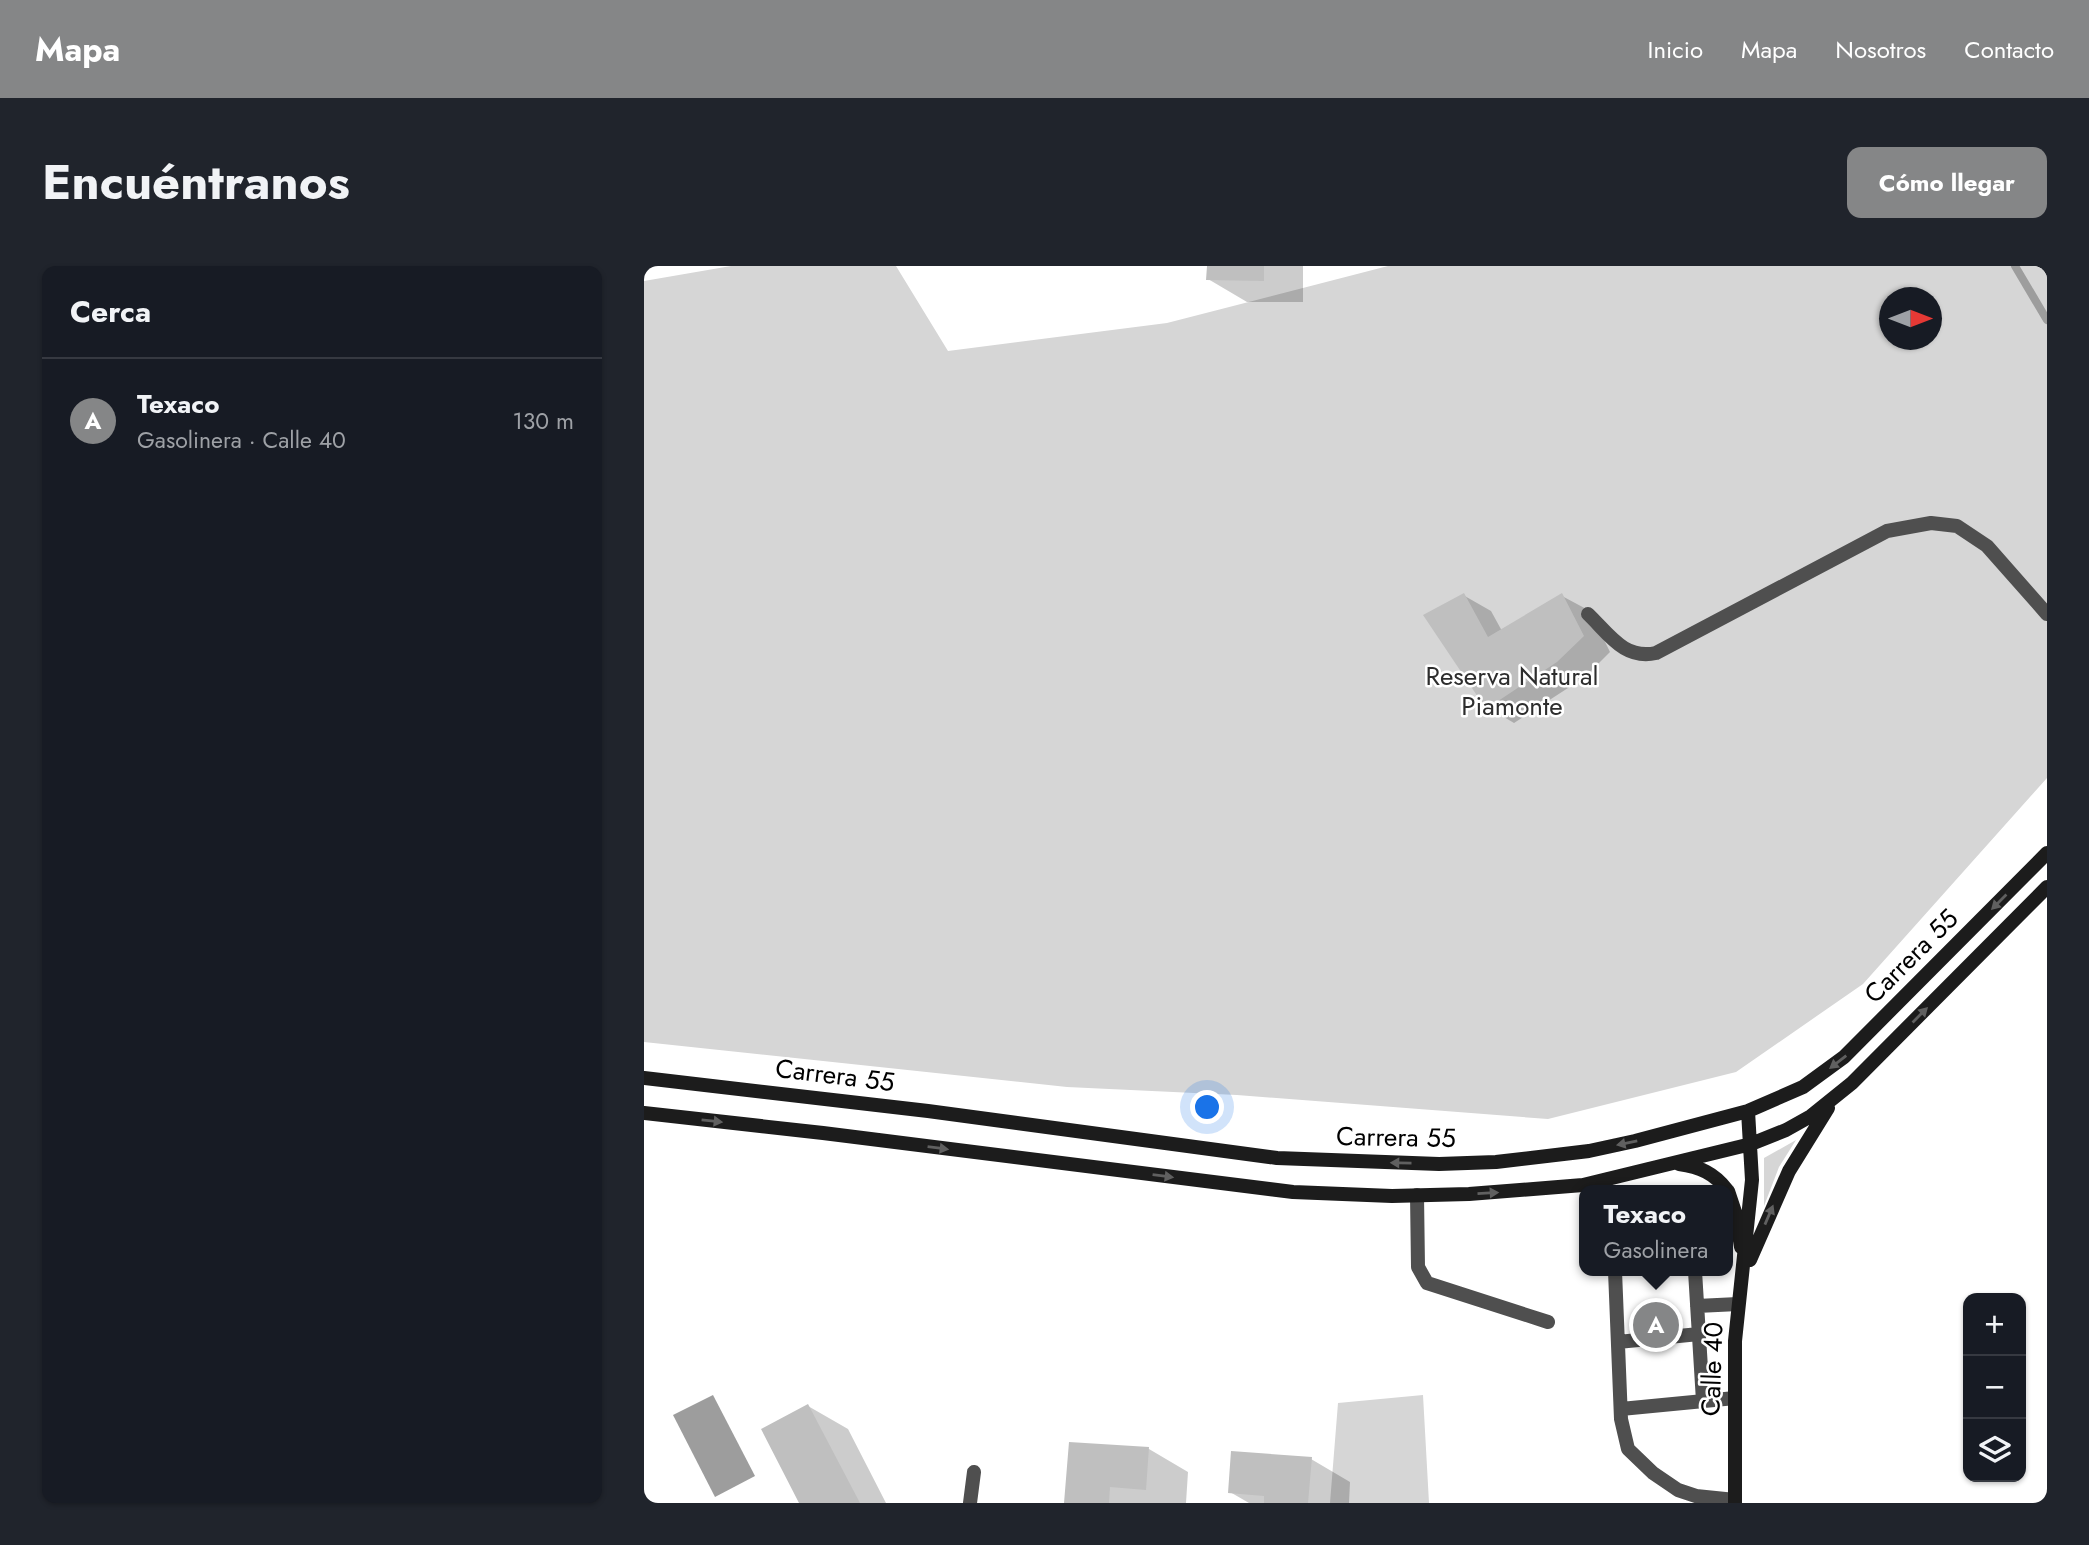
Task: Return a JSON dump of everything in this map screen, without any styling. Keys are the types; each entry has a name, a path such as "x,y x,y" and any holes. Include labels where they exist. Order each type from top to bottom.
{"main road":[{"name":"Carrera 55","path":"644,1078 928,1111 1276,1158 1377,1162 1496,1162 1589,1151 1748,1111 1803,1087 1844,1057 2047,853"},
{"name":"Carrera 55","path":"1583,1185 1611,1185 1674,1164 1751,1144 1786,1130 1811,1116 1835,1099 2047,887"},
{"path":"1742,1278 1788,1171 1835,1099"},
{"name":"Calle 40","path":"1735,1502 1735,1342 1752,1180 1748,1111"},
{"name":"Carrera 55","path":"644,1113 1280,1191 1417,1195 1507,1192 1579,1185"},
{"path":"1674,1164 1706,1170 1723,1185"},
{"path":"1733,1207 1742,1278"}],"street":[{"path":"1588,614 1627,652 1642,656 1656,653 1887,531 1931,523 1957,526 1987,546 2047,614"},
{"path":"1417,1195 1418,1267 1427,1283 1548,1322"},
{"path":"1615,1276 1621,1409 1628,1449 1653,1473 1678,1490 1696,1496 1735,1502"},
{"path":"1695,1276 1703,1401"},
{"path":"1696,1306 1738,1304"},
{"path":"1618,1342 1699,1334"},
{"path":"1621,1409 1735,1398"},
{"path":"970,1503 974,1472"}],"green space":[{"name":"Reserva Natural Piamonte","path":"731,266 896,266 948,351 1167,323 1388,266 2047,266 2047,778 1863,984 1736,1072 1548,1119 1237,1095 1067,1087 644,1042 644,281"},
{"path":"1796,1140 1779,1167 1764,1206 1764,1158"},
{"path":"1423,1395 1429,1503 1330,1503 1338,1403"}],"shaded area":[{"path":"713,1395 755,1476 715,1497 673,1415"}],"building":[{"path":"1207,266 1264,266 1264,281 1206,280"},
{"path":"1464,593 1488,637 1562,593 1584,636 1557,662 1486,709 1423,615"},
{"path":"808,1404 860,1503 799,1503 761,1429"},
{"path":"1069,1442 1149,1447 1146,1490 1110,1487 1109,1503 1064,1503"},
{"path":"1231,1451 1312,1457 1308,1503 1264,1503 1264,1496 1228,1493"}],"waterway":[{"path":"2015,266 2047,320"}],"place":[{"name":"Texaco","path":"1656,1325"}]}
